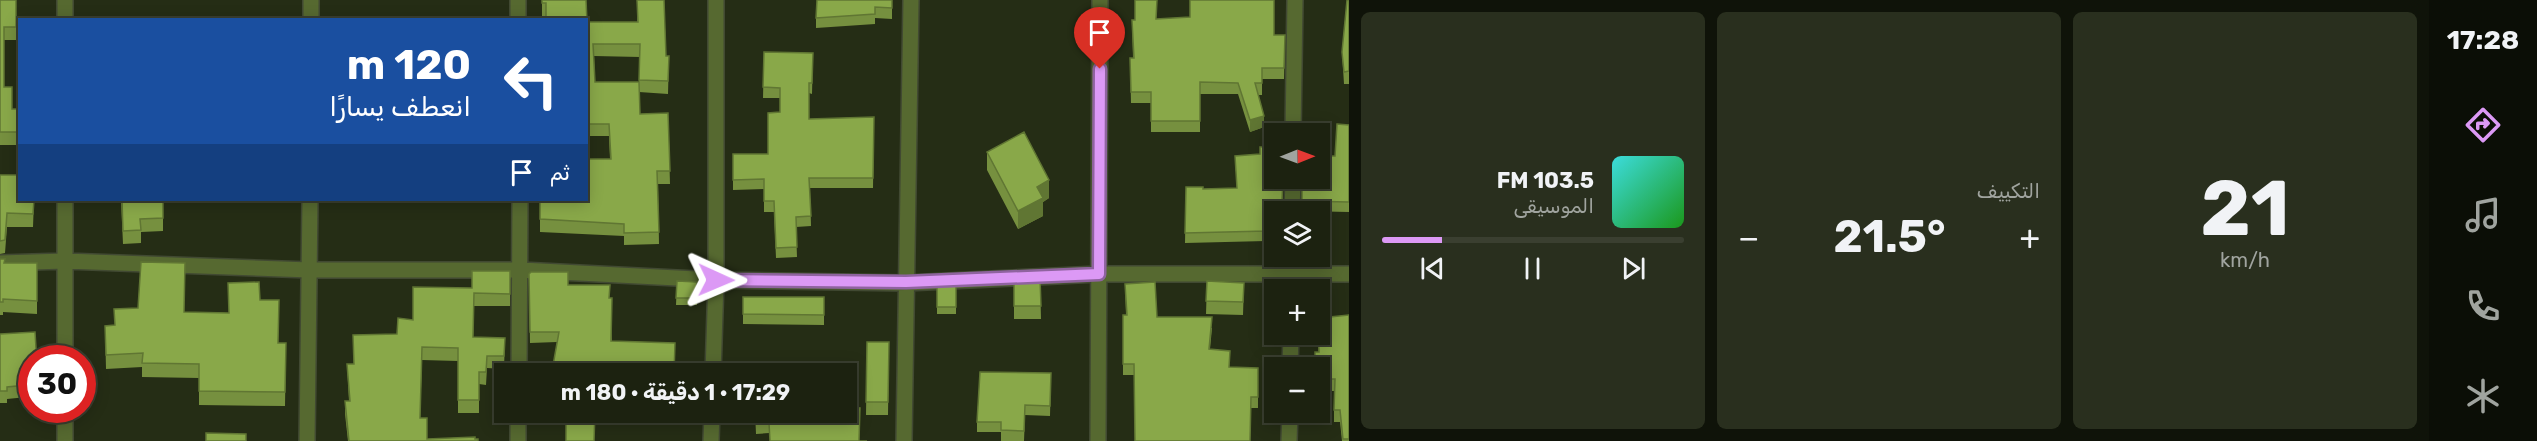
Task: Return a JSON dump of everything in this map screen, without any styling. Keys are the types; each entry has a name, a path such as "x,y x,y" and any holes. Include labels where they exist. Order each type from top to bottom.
{"street":[{"path":"65,0 65,18"},
{"path":"311,0 311,18"},
{"path":"518,0 518,18"},
{"path":"713,363 716,280 716,0"},
{"path":"904,441 911,0"},
{"path":"1098,441 1100,0"},
{"path":"1293,123 1295,0"},
{"path":"65,201 65,345"},
{"path":"307,441 310,201"},
{"path":"519,363 520,201"},
{"path":"0,262 65,261 310,270 521,270 716,280 906,282 1099,274 1264,281"},
{"path":"1313,279 1349,274"},
{"path":"65,423 65,441"},
{"path":"518,423 518,441"},
{"path":"711,441 712,423"},
{"path":"1289,441 1290,423"}],"building":[{"path":"0,0 16,0 16,27 4,27 4,87 12,87 12,109 18,109 18,132 0,132"},
{"path":"542,0 586,0 587,18 546,18 546,3 542,3"},
{"path":"637,0 664,0 666,56 669,56 668,81 639,80 640,44 593,44 595,82 639,82 640,114 668,113 670,171 657,171 659,232 624,233 624,224 540,219 540,201 588,201 588,159 611,159 609,124 588,124 588,22 638,22"},
{"path":"817,0 892,0 892,8 875,7 875,14 816,18"},
{"path":"1135,0 1157,0 1156,19 1190,17 1190,0 1274,0 1274,35 1285,35 1284,68 1262,68 1262,83 1255,83 1264,116 1250,120 1238,83 1200,82 1200,121 1151,121 1151,92 1131,92 1130,58 1134,58 1132,20 1135,20"},
{"path":"1347,0 1349,0 1349,71 1344,72 1342,52"},
{"path":"764,52 813,53 812,83 809,83 809,119 874,117 873,178 809,178 811,216 796,217 797,247 776,248 774,201 764,201 764,179 733,180 733,154 768,154 768,113 780,112 780,88 763,87"},
{"path":"1337,124 1349,125 1349,202 1302,201 1302,189 1330,189 1330,156 1335,156"},
{"path":"1024,132 1049,180 1037,187 1043,198 1018,211 987,152"},
{"path":"1260,147 1264,147 1264,189 1283,189 1282,201 1264,200 1264,231 1185,233 1186,187 1237,188 1235,156 1260,154"},
{"path":"0,175 18,175 18,201 34,201 33,214 7,213 5,240 0,241"},
{"path":"122,201 163,201 163,218 140,219 141,230 123,231"},
{"path":"0,259 5,259 4,263 37,263 37,301 3,299 3,302 0,302"},
{"path":"141,262 185,263 184,312 229,313 228,283 259,282 260,300 279,300 278,343 286,343 285,392 199,391 199,364 142,363 143,353 106,355 105,326 115,325 114,309 138,308"},
{"path":"472,271 510,271 510,294 474,293 473,337 505,338 504,356 487,356 486,372 479,372 479,400 458,400 458,348 422,347 420,418 427,418 427,439 475,437 478,441 349,441 345,401 350,401 347,364 354,364 353,335 397,334 398,318 413,320 413,287 472,288"},
{"path":"531,272 568,272 568,285 610,285 611,341 675,343 674,363 553,363 559,332 530,332 529,274"},
{"path":"1014,278 1040,278 1041,306 1014,306"},
{"path":"677,281 697,282 697,298 676,298"},
{"path":"1207,281 1244,283 1243,302 1206,301"},
{"path":"1155,282 1157,317 1212,317 1209,349 1230,351 1229,367 1258,368 1258,397 1251,397 1250,441 1135,441 1134,364 1123,364 1123,315 1127,315 1125,284"},
{"path":"937,284 956,284 956,307 937,307"},
{"path":"743,297 824,297 824,315 743,314"},
{"path":"1349,315 1349,439 1343,439 1340,410 1334,410 1335,379 1330,379 1330,357 1315,357 1315,352 1319,352 1319,345 1330,345 1330,317"},
{"path":"35,332 36,345 18,345 18,386 7,387 7,391 0,391 0,334"},
{"path":"867,342 889,342 888,402 866,402"},
{"path":"980,372 1051,373 1050,406 1025,405 1024,431 1001,430 1001,422 977,422"},
{"path":"857,408 860,408 859,441 770,441 769,423 857,423"},
{"path":"566,423 595,423 594,441 566,441"},
{"path":"206,433 246,434 246,441 206,441"}],"route":[{"path":"716,280 906,282 1099,274 1100,69"}]}
